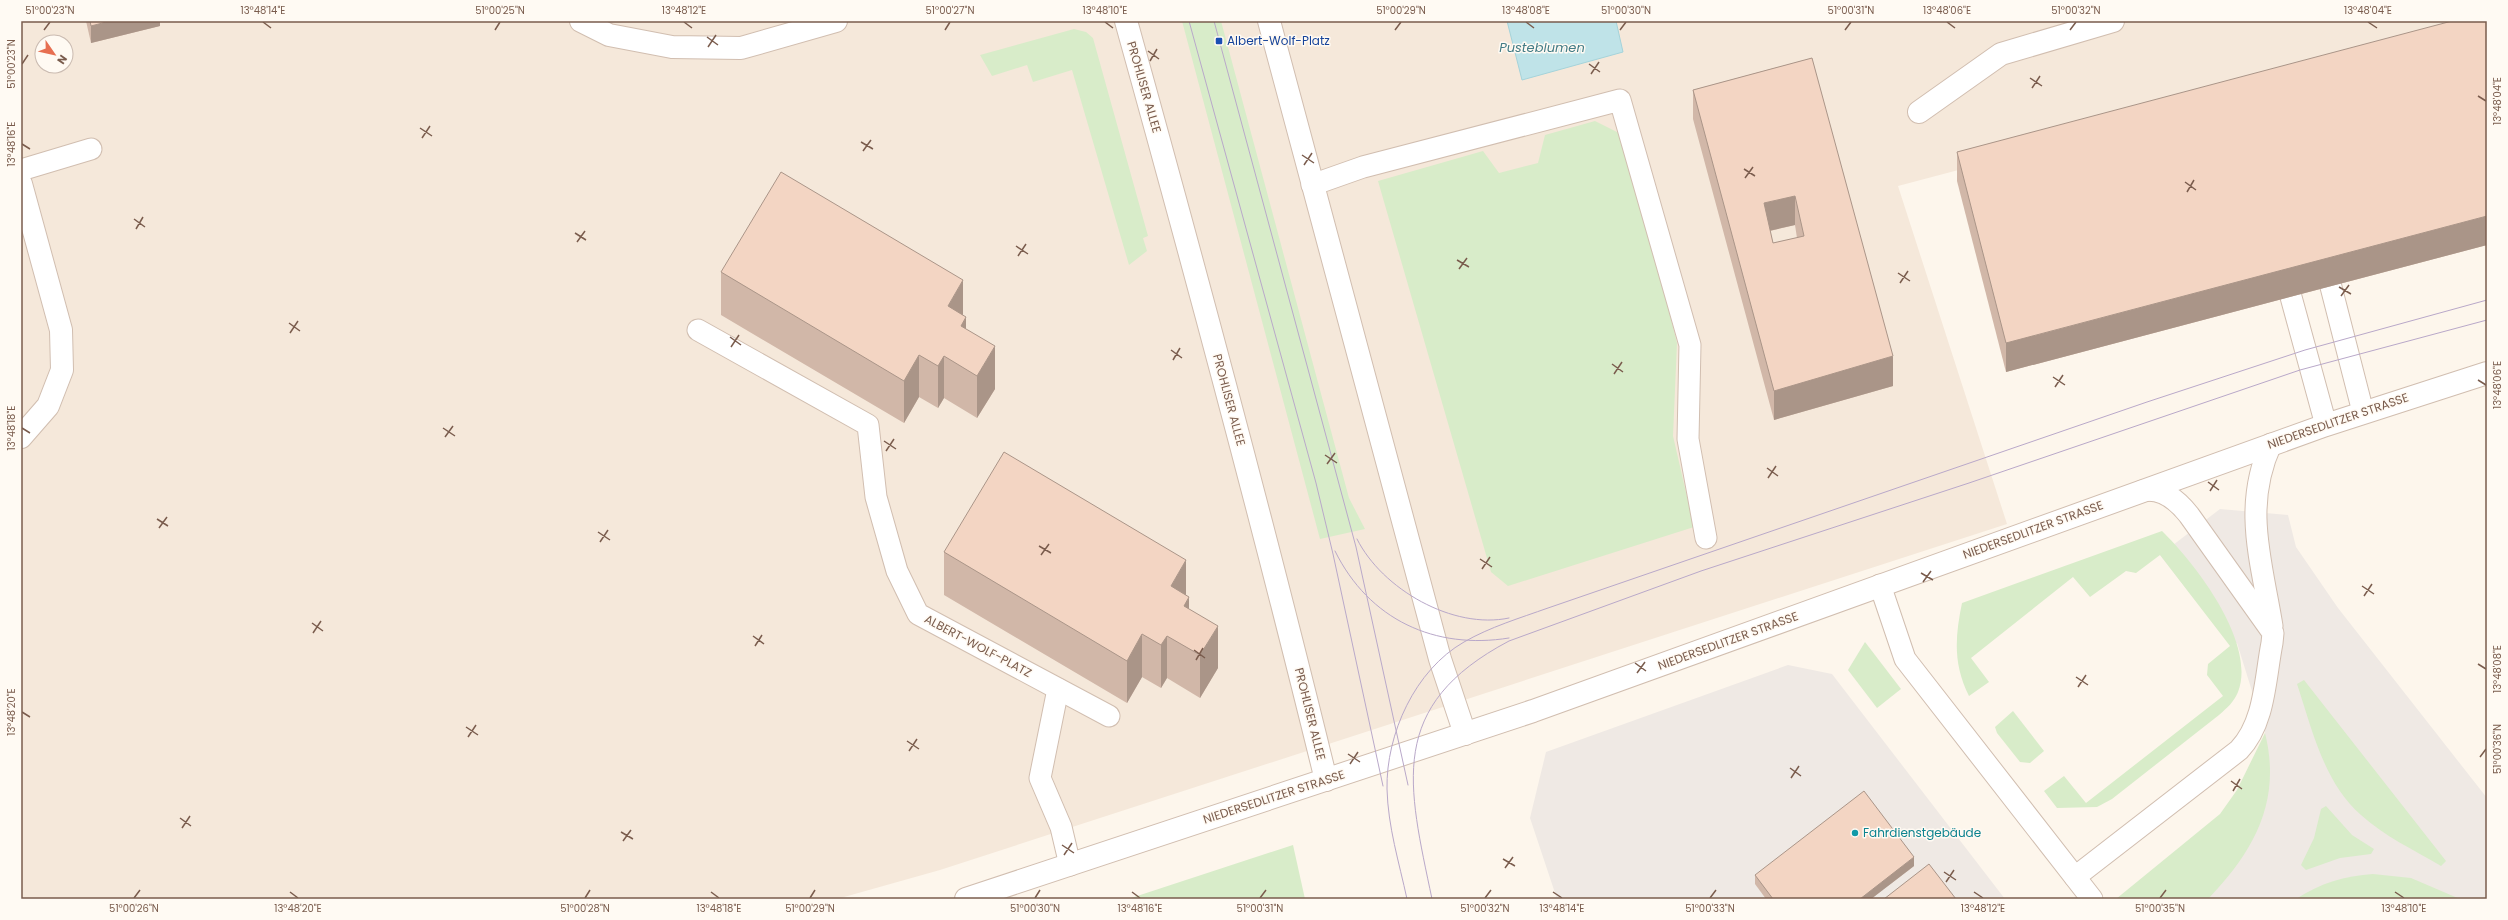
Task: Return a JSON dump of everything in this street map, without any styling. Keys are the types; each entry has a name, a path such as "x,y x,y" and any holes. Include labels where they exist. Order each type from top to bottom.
{"street":[{"path":"581,21 609,35 672,47 733,48 741,48 836,21"},
{"name":"PROHLISER ALLEE","path":"1126,21 1195,269 1289,630 1326,780"},
{"path":"1269,21 1440,659 1465,734"},
{"path":"1919,112 2001,54 2113,21"},
{"path":"21,184 61,330 62,370 48,406 21,437"},
{"name":"NIEDERSEDLITZER STRASSE","path":"966,899 1465,734 2271,444 2363,412 2487,373"}],"lane":[{"path":"1312,185 1363,167 1620,100 1690,345 1688,439 1706,538"},
{"path":"21,170 91,149"},
{"path":"2331,287 2363,412"},
{"path":"2291,297 2326,425"},
{"name":"ALBERT-WOLF-PLATZ","path":"698,330 868,425 876,497 897,571 918,614 1109,716"},
{"path":"2075,877 2239,750 2247,741 2258,718 2273,633 2254,524 2255,504 2262,463 2271,444"},
{"path":"2142,491 2157,491 2181,505 2195,522 2273,633"},
{"path":"1880,585 1905,659 2092,899"},
{"path":"1058,689 1040,778 1061,827 1070,865"}],"shaded area":[{"path":"21,21 2487,21 2487,30 1898,186 2007,524 940,870 837,899 21,899"},
{"path":"2220,509 2288,515 2296,547 2338,608 2487,798 2487,899 2132,899 2232,820 2265,733 2237,643 2231,646 2160,555"},
{"path":"1788,665 1832,674 2005,899 1557,899 1530,818 1546,752"}],"green space":[{"path":"1182,21 1221,21 1349,498 1365,529 1320,539"},
{"path":"1074,29 1086,32 1093,38 1148,236 1143,238 1147,251 1129,265 1072,70 1033,82 1027,65 992,76 980,55"},
{"path":"1595,121 1625,136 1677,343 1673,436 1694,527 1508,586 1491,572 1378,181 1483,151 1499,173 1538,163 1545,135"},
{"path":"2162,531 2176,545 2206,583 2220,605 2231,628 2239,651 2242,672 2238,692 2232,702 2219,715 2112,799 2097,807 2057,808 2044,791 2064,776 2086,803 2223,696 2207,675 2208,664 2230,646 2160,555 2136,573 2126,571 2090,597 2073,577 1971,658 1989,682 1969,696 1960,673 1957,650 1958,627 1962,603"},
{"path":"1865,642 1901,689 1877,708 1848,670"},
{"path":"2304,680 2446,861 2441,866 2379,830 2348,802 2328,771 2314,737 2297,684"},
{"path":"2013,711 2044,751 2030,763 2020,762 1997,733 1995,727"},
{"path":"2265,733 2269,758 2270,781 2267,803 2260,824 2251,843 2239,862 2208,899 2116,899 2220,814 2237,790"},
{"path":"2326,806 2352,835 2374,849 2371,854 2340,858 2306,870 2301,865 2314,838 2321,809"},
{"path":"1293,845 1305,899 1128,899"},
{"path":"2373,874 2411,878 2460,899 2296,899 2305,893 2333,881 2353,876"}],"water":[{"name":"Pusteblumen","path":"1507,21 1616,21 1623,52 1522,80"}],"building":[{"path":"90,21 110,21 91,26"},
{"path":"2452,21 2487,21 2487,216 2006,343 1957,152"},
{"path":"1812,58 1893,356 1774,391 1693,90","holes":["1795,196 1804,236 1773,243 1764,203"]},
{"path":"781,172 963,280 948,306 966,317 961,326 995,346 977,376 944,356 938,366 919,355 904,381 721,272"},
{"path":"1004,452 1186,560 1171,586 1189,597 1184,606 1218,626 1200,655 1167,636 1161,645 1142,634 1127,661 944,552"},
{"name":"Fahrdienstgebäude","path":"1864,791 1914,857 1860,899 1773,899 1755,875"},
{"path":"1929,864 1956,899 1884,899"}],"tram line":[{"path":"1189,21 1316,483 1333,554 1383,786"},
{"path":"1214,21 1356,547 1408,785"},
{"path":"1407,899 1389,817 1387,789 1388,768 1392,747 1398,726 1407,705 1418,686 1431,669 1447,654 1464,642 1516,619 2147,402 2305,350 2487,300"},
{"path":"1432,899 1423,858 1417,819 1413,784 1415,751 1424,721 1442,693 1469,666 1509,641 1701,571 1969,483 2300,370 2487,320"},
{"path":"1357,539 1368,557 1383,574 1401,589 1421,602 1465,618 1487,620 1509,618"},
{"path":"1335,551 1349,575 1366,595 1385,612 1407,625 1430,634 1455,639 1482,641 1509,638"}],"place":[{"name":"Albert-Wolf-Platz","path":"1219,41"},
{"name":"Fahrdienstgebäude","path":"1855,833"}]}
